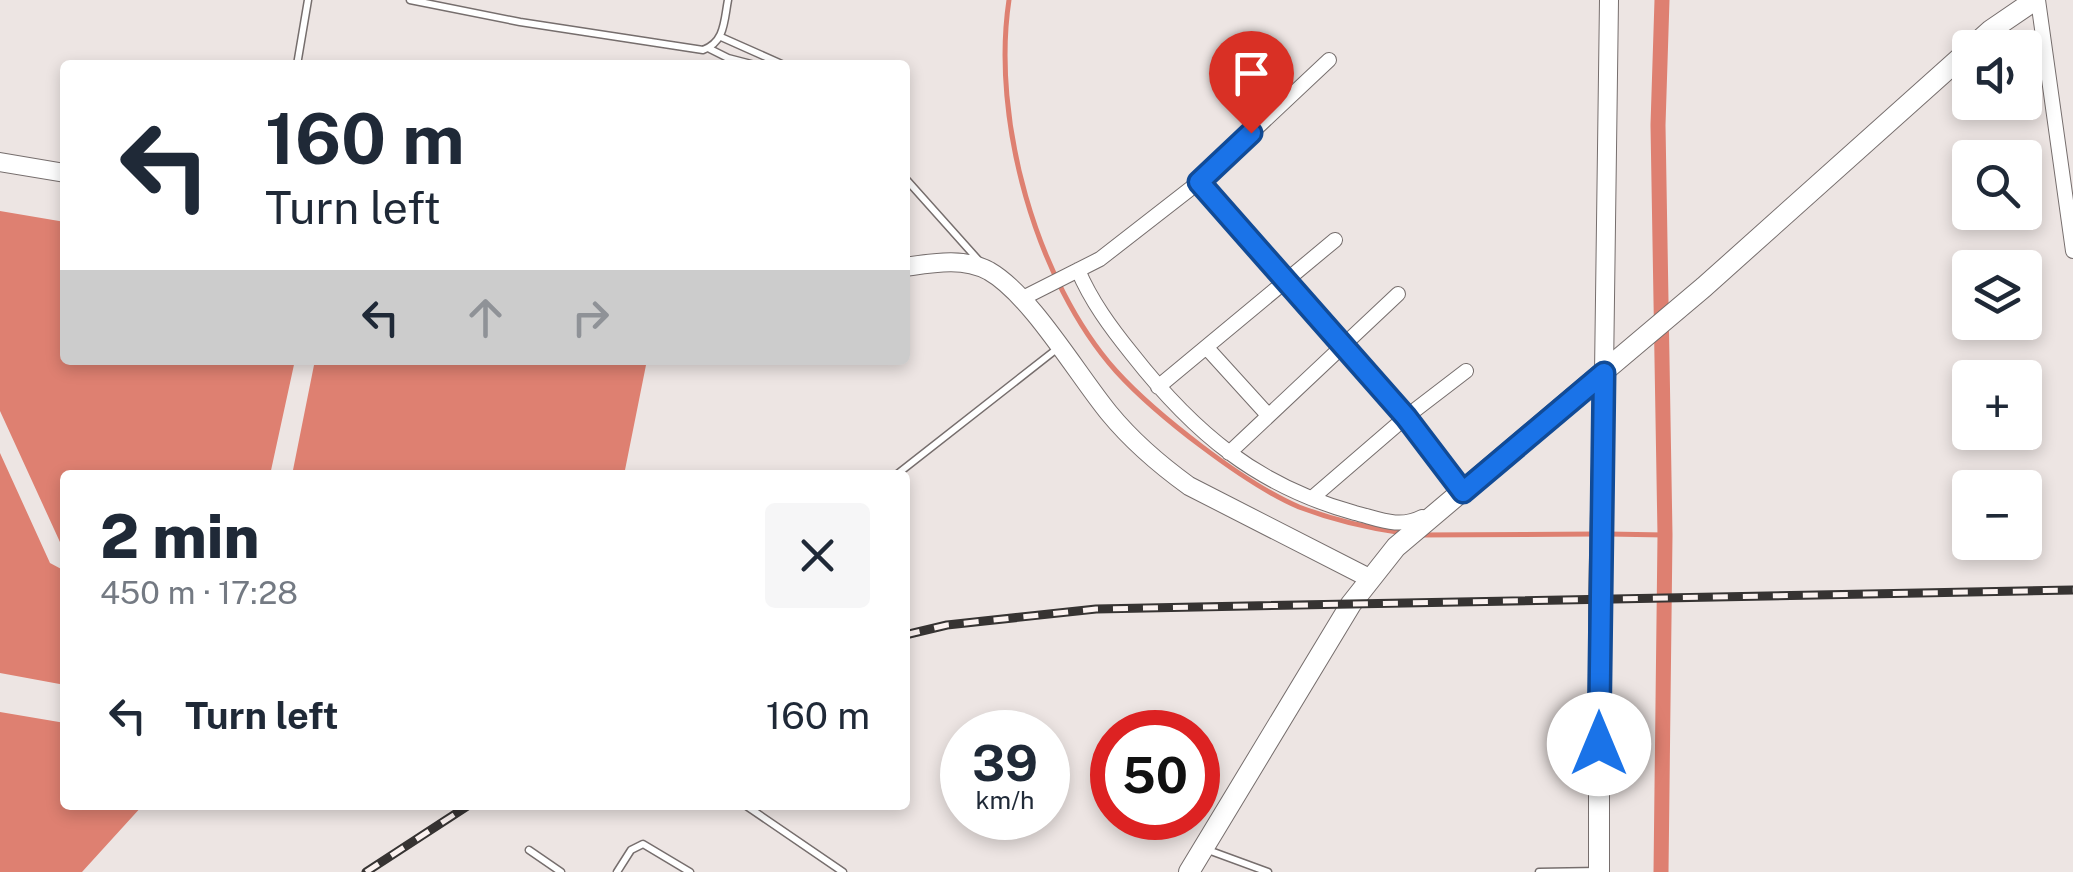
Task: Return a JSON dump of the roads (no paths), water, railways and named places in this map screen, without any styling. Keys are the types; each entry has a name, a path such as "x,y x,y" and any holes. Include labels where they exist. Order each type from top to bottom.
{"main road":[{"path":"1995,30 2036,0"},
{"path":"1189,872 1350,604 1396,547 1704,287 1952,65"},
{"path":"1599,871 1604,373"}],"street":[{"path":"1604,373 1609,0"},
{"path":"2036,0 2073,252"},
{"path":"1021,299 1100,260 1199,182 1329,60"},
{"path":"0,162 60,173"},
{"path":"1199,182 1406,417 1463,492"},
{"path":"1158,387 1335,240"},
{"path":"910,267 947,262 988,271 1021,299 1111,416 1164,468 1189,486 1370,578"},
{"path":"1073,273 1158,387 1228,453 1312,498 1399,524 1410,523 1440,508"},
{"path":"1228,453 1398,294"},
{"path":"1207,348 1267,414"},
{"path":"1312,498 1466,371"}],"lane":[{"path":"298,60 308,0"},
{"path":"410,0 692,50 710,48 736,60"},
{"path":"710,48 721,37 728,0"},
{"path":"721,37 773,60"},
{"path":"910,184 988,271"},
{"path":"902,470 1059,348"},
{"path":"752,810 843,872"},
{"path":"616,872 631,850 643,844 690,872"},
{"path":"1204,849 1268,872"},
{"path":"529,850 561,872"},
{"path":"1540,872 1599,871"}],"waterway":[{"path":"1009,0 1005,46 1014,146 1042,245 1088,334 1116,371 1154,408 1253,482 1312,512 1403,533"},
{"path":"1661,872 1665,535 1658,125 1662,0"},
{"path":"1418,535 1597,534"},
{"path":"1608,534 1665,535"}],"railway":[{"path":"910,634 947,625 1096,609 2073,590"},
{"path":"366,872 461,810"}]}
